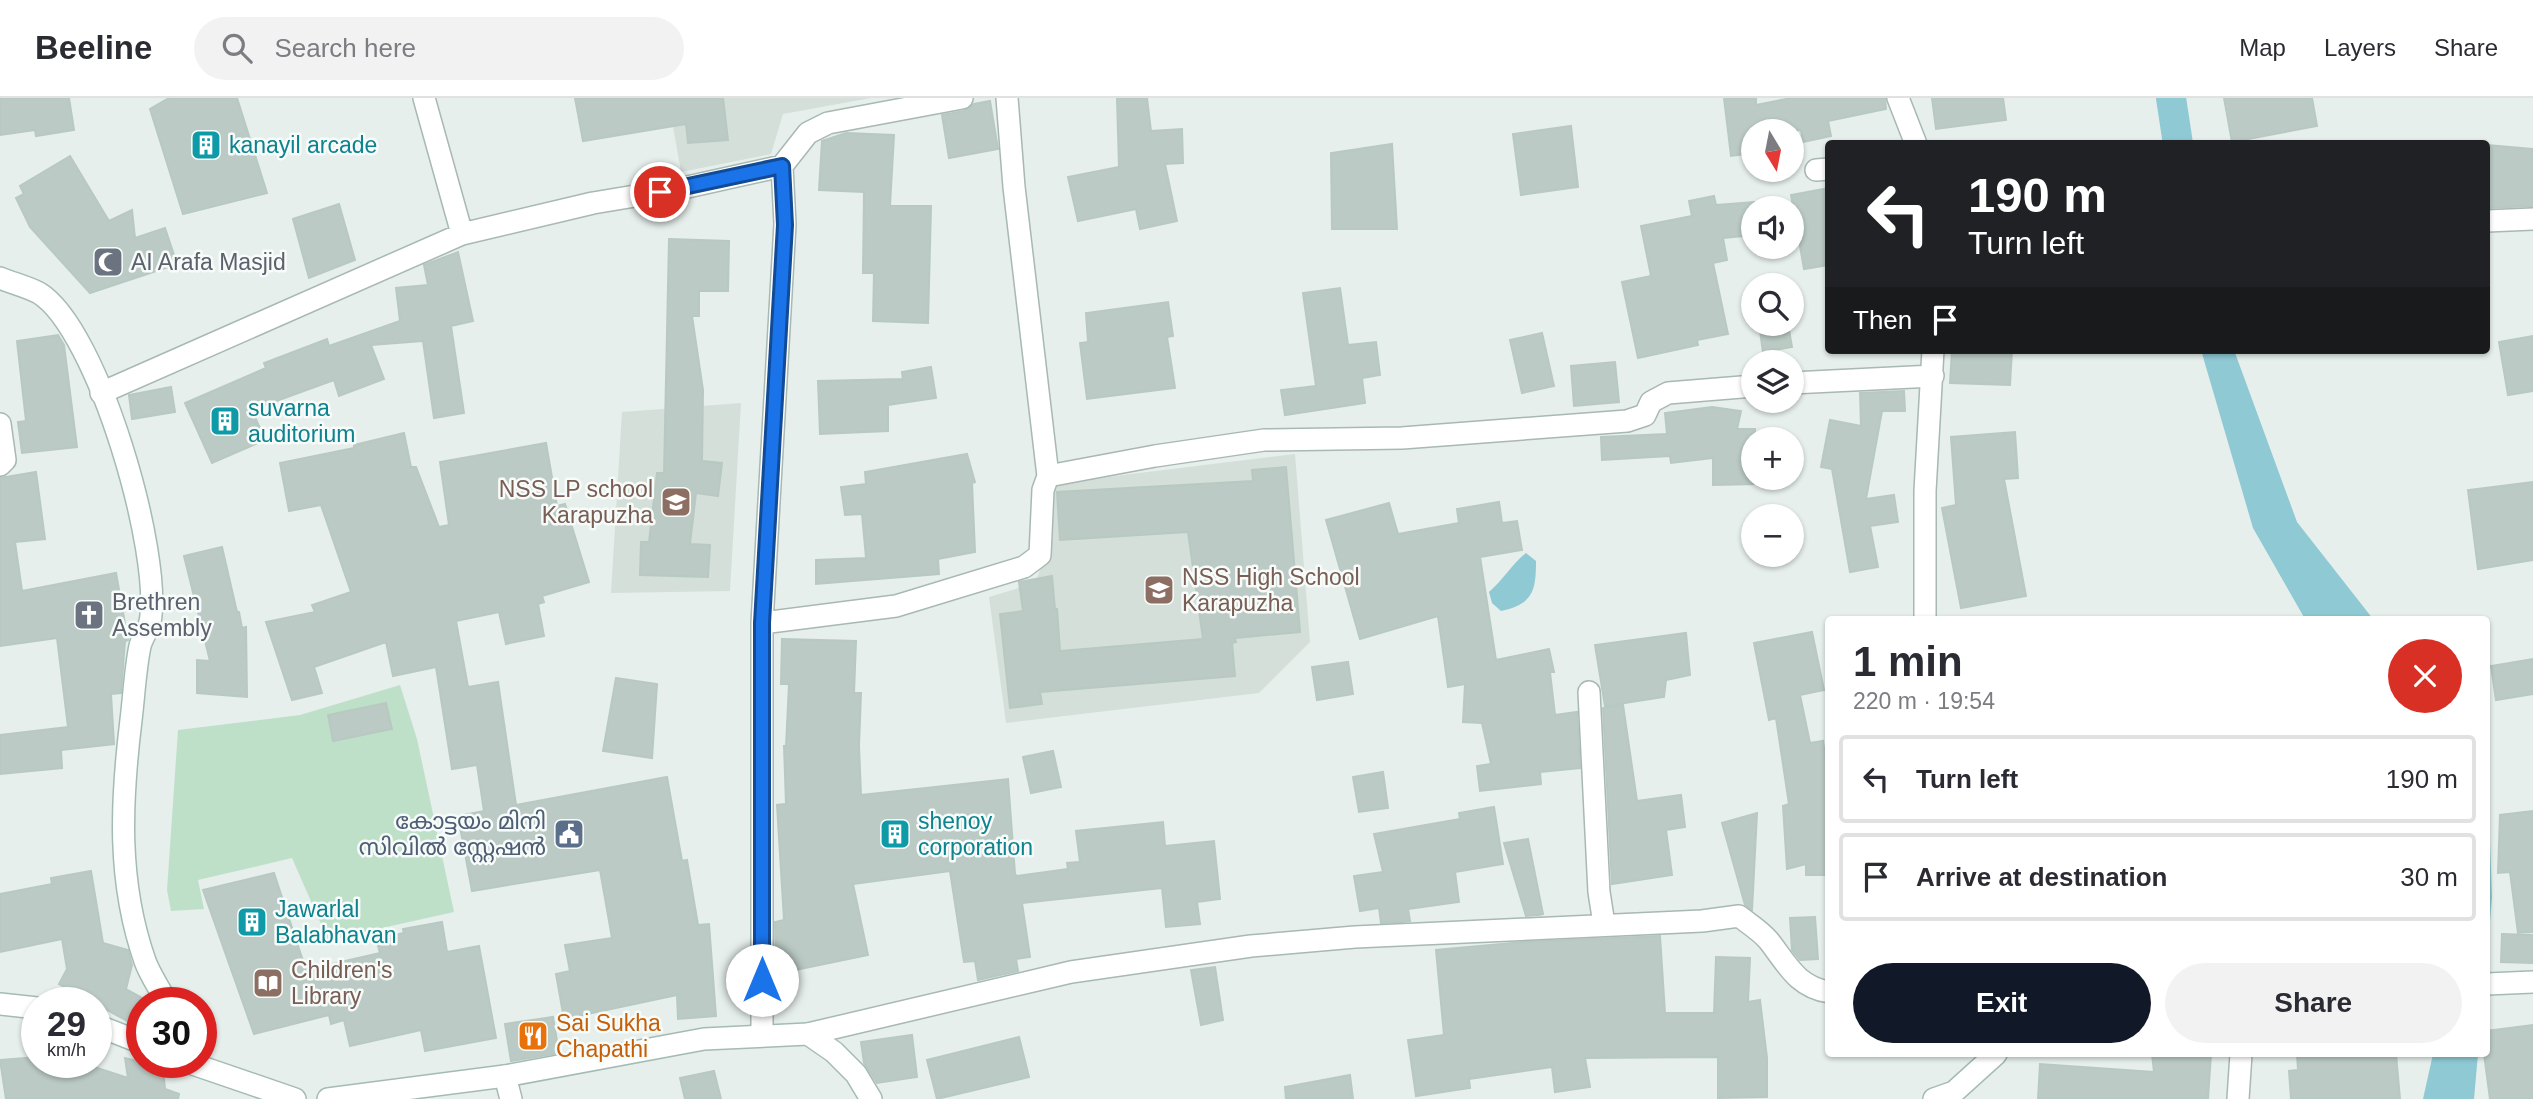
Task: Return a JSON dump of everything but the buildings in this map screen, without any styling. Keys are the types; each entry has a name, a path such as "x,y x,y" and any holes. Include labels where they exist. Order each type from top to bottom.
{"street":[{"path":"424,98 462,234"},
{"path":"102,393 462,234 593,203 683,188 782,166 808,133 828,123 962,98"},
{"path":"762,623 896,606 1024,567 1040,555 1043,490 1048,476 1014,187 1007,98"},
{"path":"1898,98 1914,140"},
{"path":"762,1035 762,623 785,225 782,166"},
{"path":"2490,221 2533,219"},
{"path":"0,278 40,294 62,317 85,354 125,450 143,519 150,573 150,622 140,645 122,826 132,911 145,962 158,987"},
{"path":"1925,616 1924,491 1933,354"},
{"path":"1804,382 1933,376"},
{"path":"1048,476 1155,456 1264,440 1402,438 1627,421 1645,415 1651,402 1668,393 1741,387"},
{"path":"0,424 5,460 0,465"},
{"path":"1589,692 1599,892 1604,924"},
{"path":"328,1099 505,1076 704,1039 808,1034 1071,972 1238,948 1355,937 1702,921 1740,916 1768,939 1800,982 1825,991"},
{"path":"2492,984 2533,982"},
{"path":"0,1004 21,1006"},
{"path":"808,1034 834,1052 856,1074 871,1099"},
{"path":"1934,1099 1954,1093 1993,1057"},
{"path":"2238,1099 2241,1057"},
{"path":"217,1072 295,1099"},
{"path":"505,1076 511,1099"}],"shaded area":[{"path":"668,98 871,98 783,114 771,154 681,172"},
{"name":"NSS LP school Karapuzha","path":"741,403 730,591 611,593 622,412"},
{"name":"NSS High School Karapuzha","path":"1295,454 1310,642 1259,693 1006,723 989,597 1035,583 1053,537 1049,484"}],"green space":[{"path":"400,685 417,739 454,912 328,940 292,858 198,880 204,909 171,911 167,890 178,730 300,715"}],"water":[{"path":"2202,354 2235,354 2297,522 2371,616 2303,616 2253,528"},
{"path":"1526,553 1536,561 1535,580 1530,595 1520,604 1501,611 1492,603 1489,592"},
{"path":"2490,841 2492,897 2490,921"},
{"path":"2432,1057 2478,1057 2474,1099 2423,1099"}],"waterway":[{"path":"2171,98 2177,140"}],"place":[{"name":"kanayil arcade","path":"206,145"},
{"name":"AI Arafa Masjid","path":"108,262"},
{"name":"suvarna auditorium","path":"225,421"},
{"name":"NSS LP school Karapuzha","path":"676,502"},
{"name":"NSS High School Karapuzha","path":"1159,590"},
{"name":"Brethren Assembly","path":"89,615"},
{"name":"കോട്ടയം മിനി സിവിൽ സ്റ്റേഷൻ","path":"569,834"},
{"name":"shenoy corporation","path":"895,834"},
{"name":"Jawarlal Balabhavan","path":"252,922"},
{"name":"Children's Library","path":"268,983"},
{"name":"Sai Sukha Chapathi","path":"533,1036"}],"route":[{"path":"660,192 782,166 785,225 762,623 762,980"}]}
